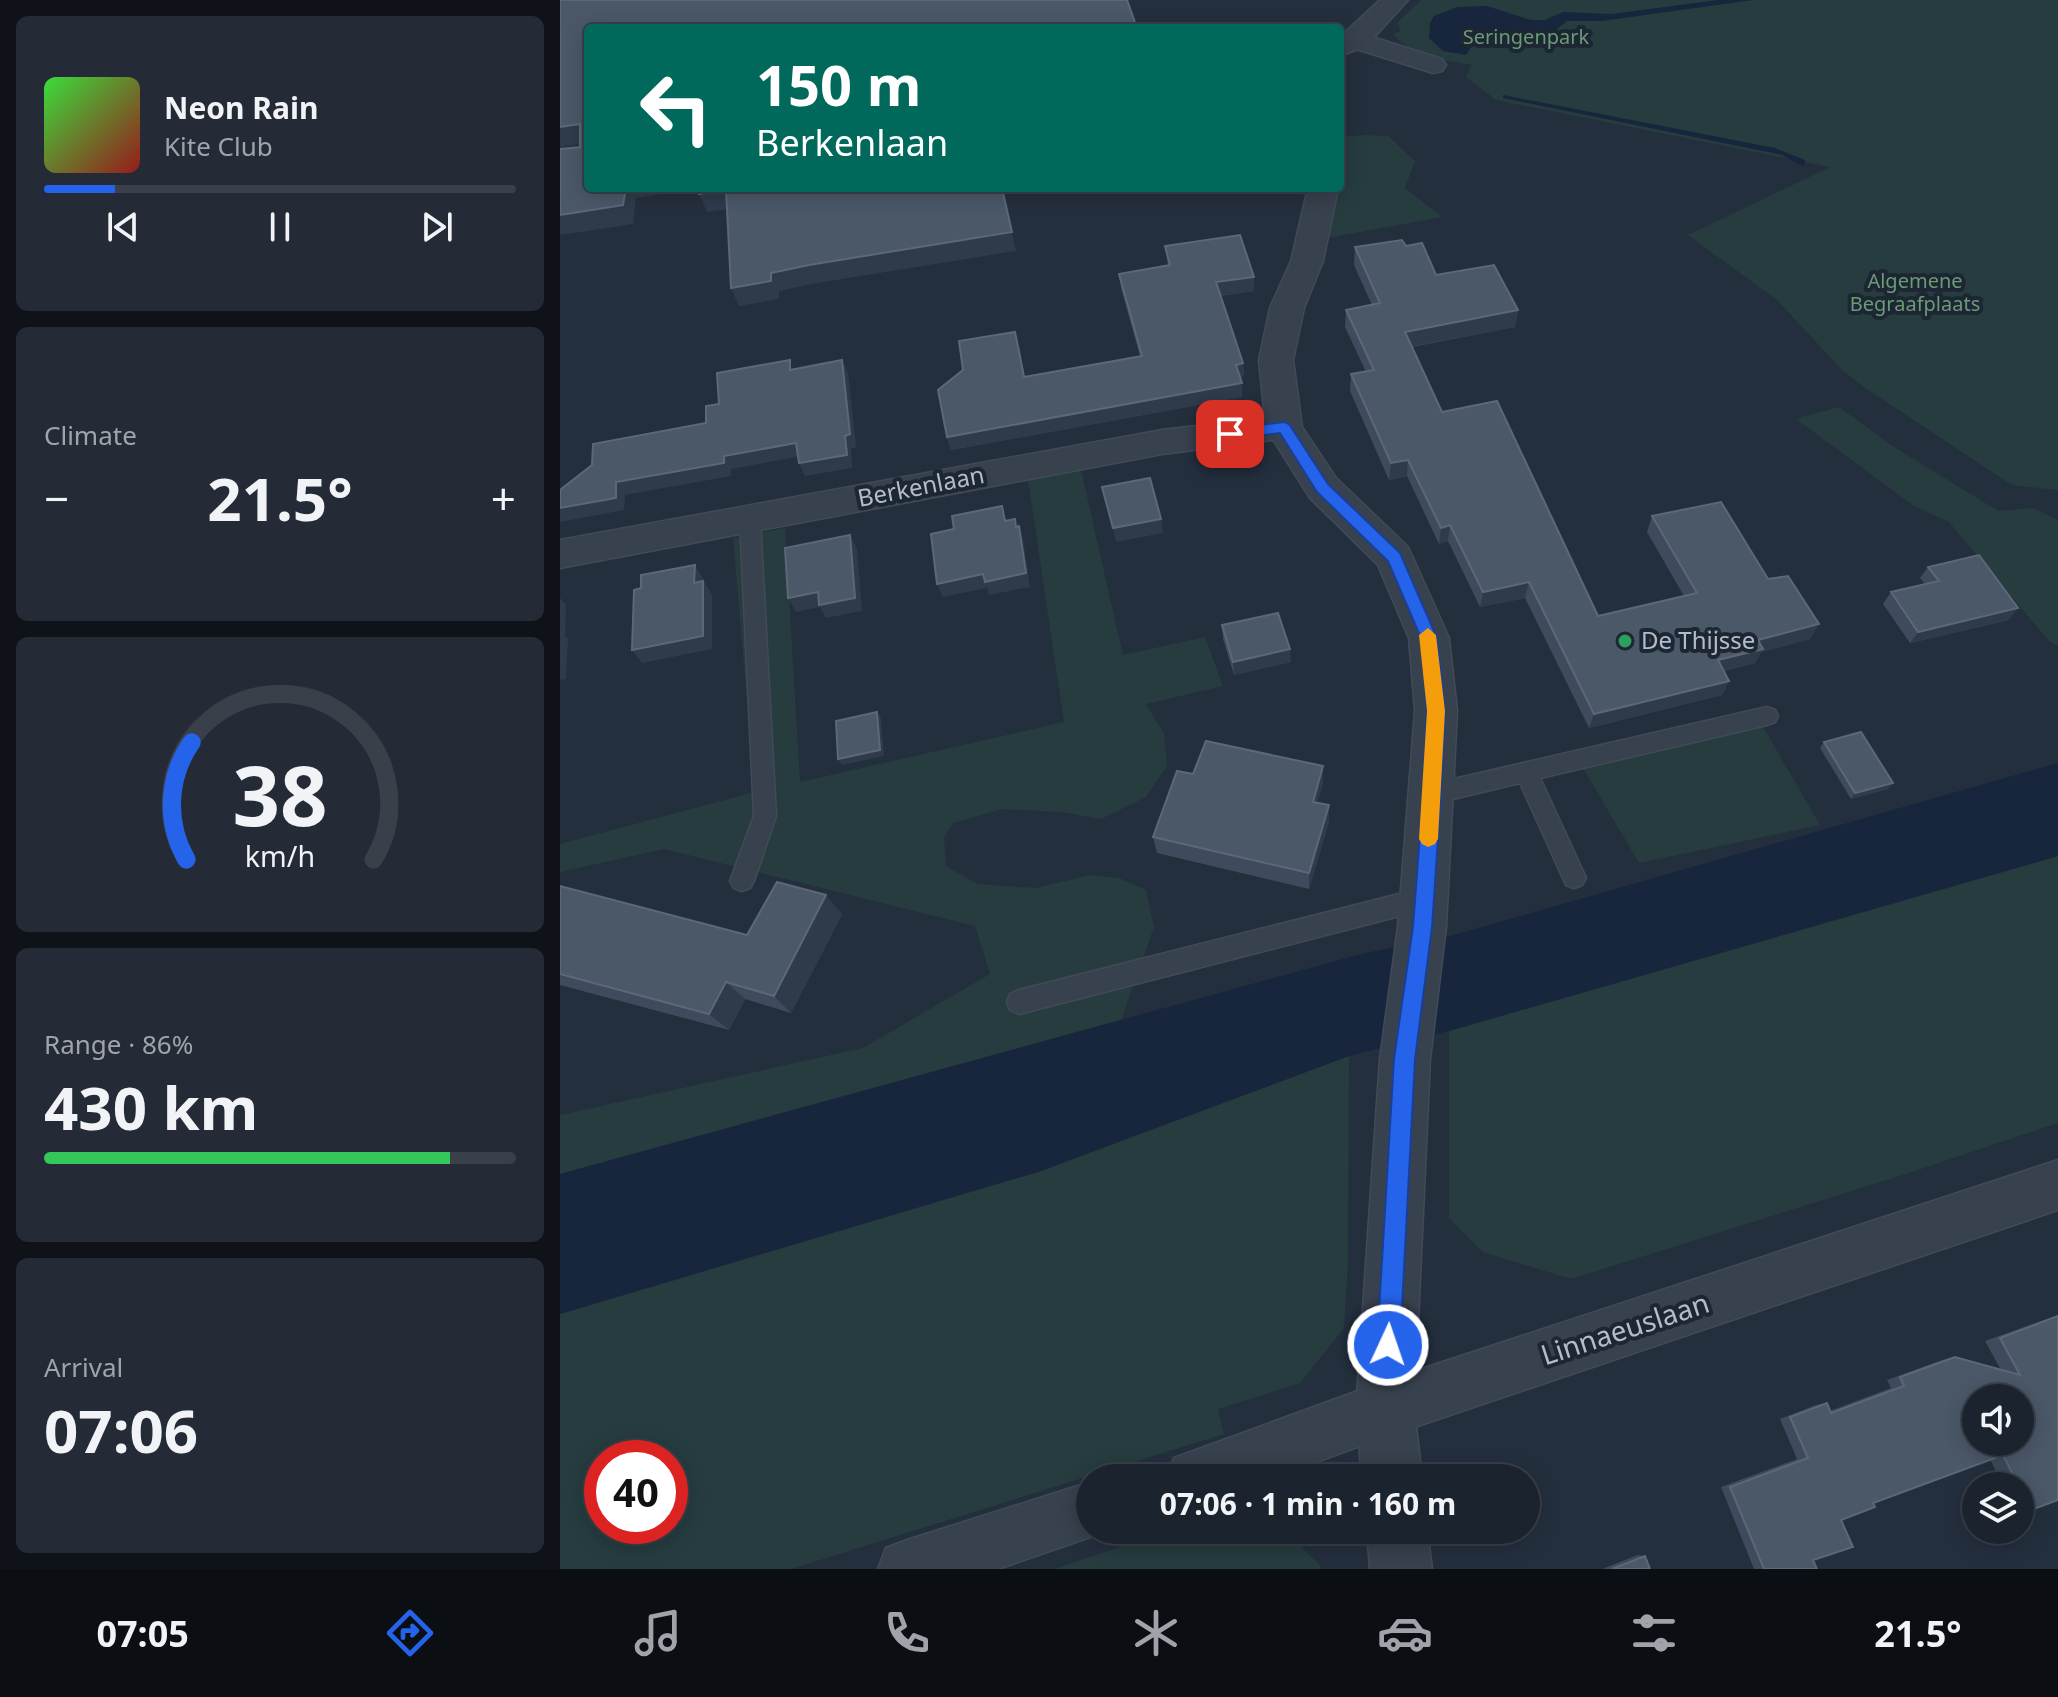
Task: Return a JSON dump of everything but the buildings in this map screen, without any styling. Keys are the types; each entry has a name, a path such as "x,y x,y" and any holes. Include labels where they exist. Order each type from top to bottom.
{"street":[{"path":"1348,44 1395,0"},
{"path":"1348,44 1433,65"},
{"path":"1322,192 1307,261 1287,308 1276,360 1284,428 1323,488 1394,557 1429,638 1436,711 1423,913 1405,1059 1385,1409 1391,1464"},
{"name":"Berkenlaan","path":"560,554 1162,442 1284,428"},
{"name":"Linnaeuslaan","path":"1233,1464 1385,1409 2058,1185"},
{"path":"907,1569 1076,1515"},
{"path":"1398,1544 1401,1569"}],"lane":[{"path":"742,881 765,816 750,519"},
{"path":"1432,794 1767,716"},
{"path":"1525,770 1574,878"},
{"path":"1019,1002 1423,913"}],"green space":[{"path":"1421,0 2058,0 2058,490 2012,485 1868,390 1843,371 1777,300 1688,235 1830,167 1496,100 1466,77 1472,65 1419,53 1393,34 1400,32 1398,22"},
{"path":"1388,136 1415,161 1405,188 1442,217 1327,238 1339,192 1344,192 1344,137"},
{"path":"1839,407 1894,447 1998,511 2033,508 2058,520 2058,646 2049,641 1949,522 1914,506 1796,419"},
{"path":"1081,470 1123,655 1205,637 1223,686 1146,704 1164,734 1167,766 1146,797 1101,819 1062,812 1002,809 953,823 944,838 946,866 977,884 1036,888 1090,875 1119,878 1146,890 1154,927 1121,1020 560,1174 560,1115 863,1048 990,974 975,926 664,849 560,872 560,844 755,792 733,538 785,528 800,782 1064,722 1028,480"},
{"path":"1762,725 1820,825 1639,863 1583,768"},
{"path":"2058,856 2058,1123 1571,1279 1483,1252 1449,1218 1449,1031"},
{"path":"1349,1056 1348,1263 1344,1328 1300,1383 1218,1409 1224,1434 1128,1464 1076,1464 1076,1480 791,1569 560,1569 560,1314 1041,1171"},
{"path":"1130,1544 1298,1544 1320,1565 1320,1569 1054,1569"}],"water":[{"path":"1718,0 1753,0 1602,21 1567,21 1557,29 1560,33 1506,31 1477,38 1466,55 1443,51 1429,38 1434,16 1457,7 1487,6 1531,20 1545,20 1563,12 1611,14"},
{"path":"1503,95 1775,148 1805,160 1804,167 1782,155 1503,98"},
{"path":"2058,763 2058,856 1449,1031 1349,1056 1041,1171 560,1314 560,1174 1361,954 1450,936"}],"slow traffic":[{"path":"1428,635 1436,711 1428,839"}],"place":[{"name":"De Thijsse","path":"1625,641"}],"route":[{"path":"1230,434 1284,428 1323,488 1394,557 1429,638 1436,711 1432,794 1422,927 1405,1059 1388,1345"}],"park label":[{"name":"Seringenpark","path":"1526,37"},
{"name":"Algemene Begraafplaats","path":"1915,292"}]}
